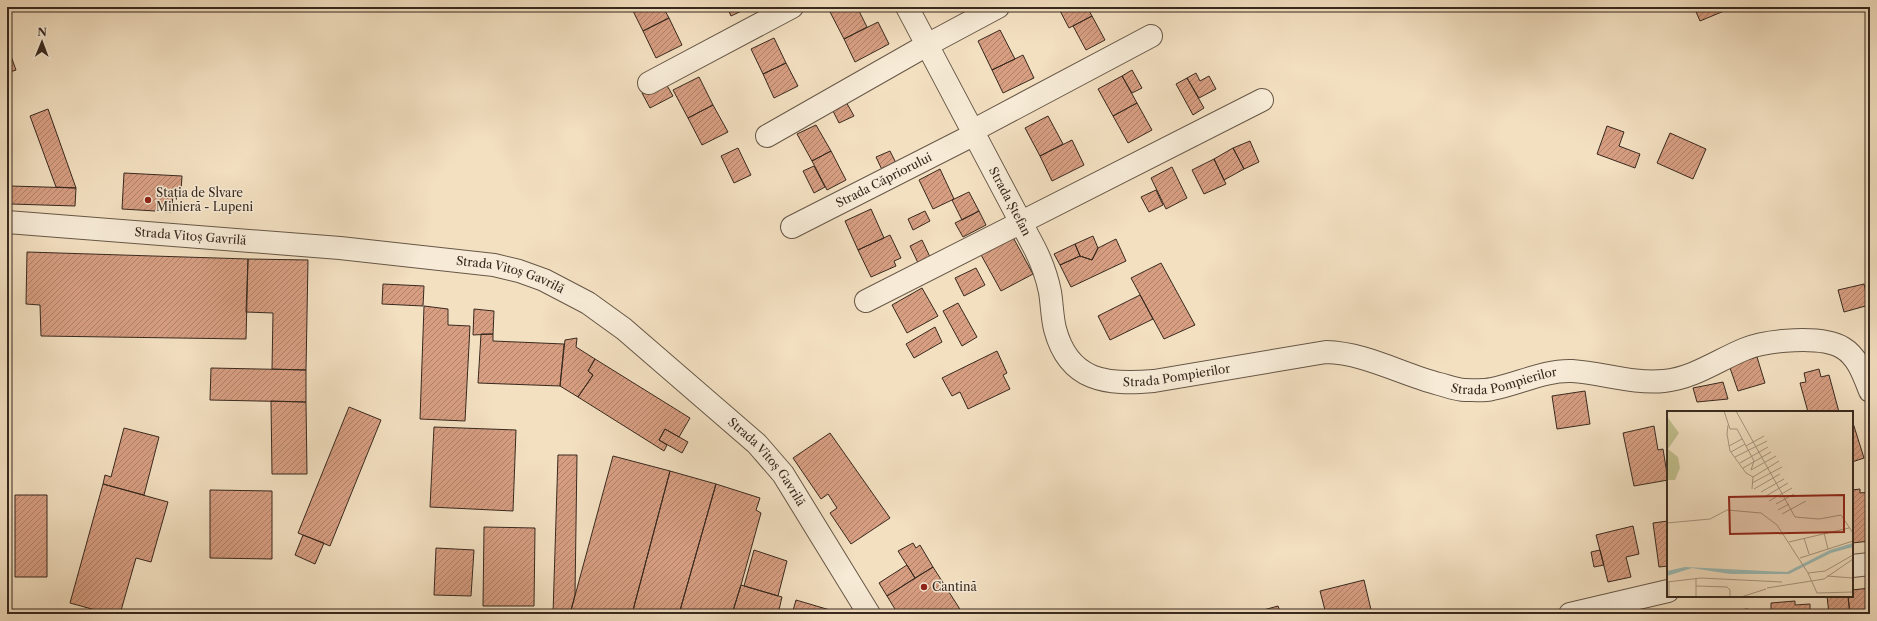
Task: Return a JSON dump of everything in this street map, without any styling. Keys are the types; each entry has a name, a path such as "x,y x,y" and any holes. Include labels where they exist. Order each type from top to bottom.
{"street":[{"path":"649,83 792,7"},
{"name":"Strada Ștefan","path":"907,7 975,132 1021,221 1045,274 1050,293 1055,329 1067,356 1078,367 1094,379 1112,382"},
{"path":"767,136 998,7"},
{"name":"Strada Căpriorului","path":"792,227 975,132 1151,36"},
{"path":"866,301 1262,100"},
{"name":"Strada Vitoș Gavrilă","path":"7,222 340,248 494,265 519,271 544,280 588,303 624,329 757,444 783,474 869,614"},
{"name":"Strada Pompierilor","path":"1112,382 1130,383 1154,381 1326,352 1339,352 1355,356 1428,381 1463,390 1491,389 1550,372 1572,371 1640,382 1665,381 1688,376 1746,349 1772,342 1806,341 1829,342 1843,348 1853,357 1870,391"},
{"path":"1853,566 1870,564"},
{"path":"1570,614 1667,591"}],"building":[{"path":"631,7 663,7 669,18 643,31"},
{"path":"727,7 750,7 731,16"},
{"path":"835,7 857,7 867,27 844,39 829,10"},
{"path":"1058,7 1087,7 1092,16 1069,28"},
{"path":"1694,7 1722,7 1724,11 1700,21"},
{"path":"1092,16 1105,40 1086,50 1073,26"},
{"path":"669,18 682,45 656,58 643,31"},
{"path":"878,22 889,44 855,62 844,39"},
{"path":"1000,30 1015,59 992,70 978,41"},
{"path":"774,38 786,63 763,74 751,49"},
{"path":"7,45 16,70 7,73"},
{"path":"1023,55 1034,78 1003,93 992,70"},
{"path":"786,63 798,86 774,98 763,74"},
{"path":"1132,70 1142,88 1132,93 1122,76"},
{"path":"1196,73 1200,81 1209,76 1216,89 1199,98 1187,78"},
{"path":"1122,76 1137,103 1113,116 1098,89"},
{"path":"699,77 713,105 688,118 673,90"},
{"path":"1187,78 1204,108 1193,115 1176,84"},
{"path":"665,82 673,96 650,108 642,93"},
{"path":"845,100 854,116 839,123 831,107"},
{"path":"1137,103 1152,130 1128,143 1113,116"},
{"path":"713,105 728,132 702,145 688,118"},
{"path":"48,109 76,188 56,187 30,116"},
{"path":"1048,116 1063,144 1040,156 1025,128"},
{"path":"816,125 831,151 812,161 797,134"},
{"path":"1607,126 1624,132 1619,146 1640,154 1635,168 1597,154"},
{"path":"1670,133 1706,149 1693,179 1657,163"},
{"path":"1072,140 1084,165 1052,181 1040,156"},
{"path":"1250,141 1259,162 1244,169 1233,148"},
{"path":"738,148 751,175 734,183 721,156"},
{"path":"1233,148 1244,169 1224,180 1214,159"},
{"path":"831,151 846,180 827,190 812,161"},
{"path":"890,151 898,167 884,174 876,157"},
{"path":"1214,159 1226,184 1204,194 1192,170"},
{"path":"814,166 825,187 814,193 803,171"},
{"path":"1172,167 1187,198 1166,209 1151,178"},
{"path":"940,169 954,199 933,209 919,180"},
{"name":"Stația de Slvare Minieră - Lupeni","path":"124,173 182,176 181,191 173,190 172,212 122,209"},
{"path":"11,186 76,188 75,206 11,204"},
{"path":"1156,190 1163,205 1149,212 1141,197"},
{"path":"969,192 979,211 962,220 952,200"},
{"path":"871,209 884,238 858,250 845,221"},
{"path":"925,211 930,221 913,230 908,219"},
{"path":"979,211 986,225 963,237 955,223"},
{"path":"1009,230 1033,274 1001,291 980,253"},
{"path":"890,235 901,258 894,261 896,266 871,277 858,250"},
{"path":"1093,236 1098,248 1092,260 1080,256 1075,244"},
{"path":"1116,239 1126,261 1071,287 1060,265 1080,256 1092,260 1098,248"},
{"path":"922,240 931,259 919,265 910,246"},
{"path":"1075,244 1080,256 1060,265 1054,254"},
{"path":"27,252 248,259 246,339 41,336 40,305 26,304"},
{"path":"248,259 308,260 306,370 272,369 273,313 246,312"},
{"path":"1161,263 1195,325 1164,339 1131,278"},
{"path":"976,268 985,285 964,296 955,278"},
{"path":"383,284 424,286 423,306 382,304"},
{"path":"1864,284 1869,305 1844,312 1838,290"},
{"path":"922,288 938,316 907,333 892,305"},
{"path":"1140,295 1153,319 1110,340 1098,316"},
{"path":"958,303 977,337 962,346 943,311"},
{"path":"424,306 448,309 448,325 470,326 465,421 420,419"},
{"path":"474,309 494,311 493,334 473,335"},
{"path":"935,327 942,342 914,358 906,344"},
{"path":"481,334 493,334 493,341 564,344 560,386 478,383"},
{"path":"577,338 576,347 595,359 588,371 593,375 578,397 560,386 565,340"},
{"path":"997,351 1007,373 1003,375 1010,389 968,409 960,392 952,396 942,378"},
{"path":"1757,357 1765,383 1738,391 1729,365"},
{"path":"595,359 690,418 679,437 665,429 659,440 667,445 664,451 578,397 593,375 588,371"},
{"path":"211,368 306,370 306,402 210,400"},
{"path":"1819,369 1821,377 1829,375 1839,411 1808,411 1800,383 1806,382 1804,373"},
{"path":"1723,382 1728,399 1697,402 1693,388"},
{"path":"1585,391 1590,424 1557,429 1552,396"},
{"path":"271,401 306,402 307,474 272,474"},
{"path":"349,407 381,420 330,546 298,533"},
{"path":"1853,423 1864,458 1853,462"},
{"path":"1654,426 1658,450 1663,449 1667,480 1634,486 1623,433"},
{"path":"434,427 516,430 513,511 430,507"},
{"path":"124,428 159,437 144,495 103,484 105,475 111,477"},
{"path":"665,429 688,442 682,453 659,440"},
{"path":"830,433 890,518 851,544 830,513 837,508 828,494 821,499 793,458"},
{"path":"558,455 577,455 575,595 570,614 553,614"},
{"path":"613,456 670,471 632,614 570,614"},
{"path":"670,471 716,484 679,614 632,614"},
{"path":"103,484 168,502 151,562 136,558 120,614 110,614 70,603"},
{"path":"716,484 760,498 756,510 761,513 741,585 732,614 679,614"},
{"path":"1860,489 1860,493 1870,492 1870,541 1853,543 1853,490"},
{"path":"210,490 272,491 272,559 210,558"},
{"path":"15,495 47,495 47,577 15,577"},
{"path":"1667,521 1667,566 1659,567 1653,523"},
{"path":"1633,526 1639,554 1626,557 1631,577 1608,582 1596,535"},
{"path":"484,527 535,528 534,606 483,606"},
{"path":"303,535 324,543 315,564 295,555"},
{"path":"913,543 916,548 920,545 933,567 915,578 898,551"},
{"path":"436,548 474,550 471,596 434,595"},
{"path":"754,550 787,561 778,596 744,586"},
{"path":"1600,550 1604,565 1594,567 1591,552"},
{"path":"907,565 915,578 887,596 879,583"},
{"name":"Cantină","path":"933,567 963,614 898,614 887,596"},
{"path":"1364,580 1372,614 1326,614 1320,591"},
{"path":"741,585 782,597 778,614 732,614"},
{"path":"1870,588 1868,614 1850,614 1848,597 1853,597 1853,590"},
{"path":"1827,597 1848,597 1850,614 1829,614"},
{"path":"796,600 840,613 840,614 792,614"},
{"path":"1795,601 1795,605 1810,604 1810,614 1771,614 1771,603"},
{"path":"1278,606 1281,614 1249,614"},
{"path":"1748,609 1748,614 1703,614 1703,613"}],"place":[{"name":"Stația de Slvare Minieră - Lupeni","path":"148,200"},
{"name":"Cantină","path":"924,587"}]}
